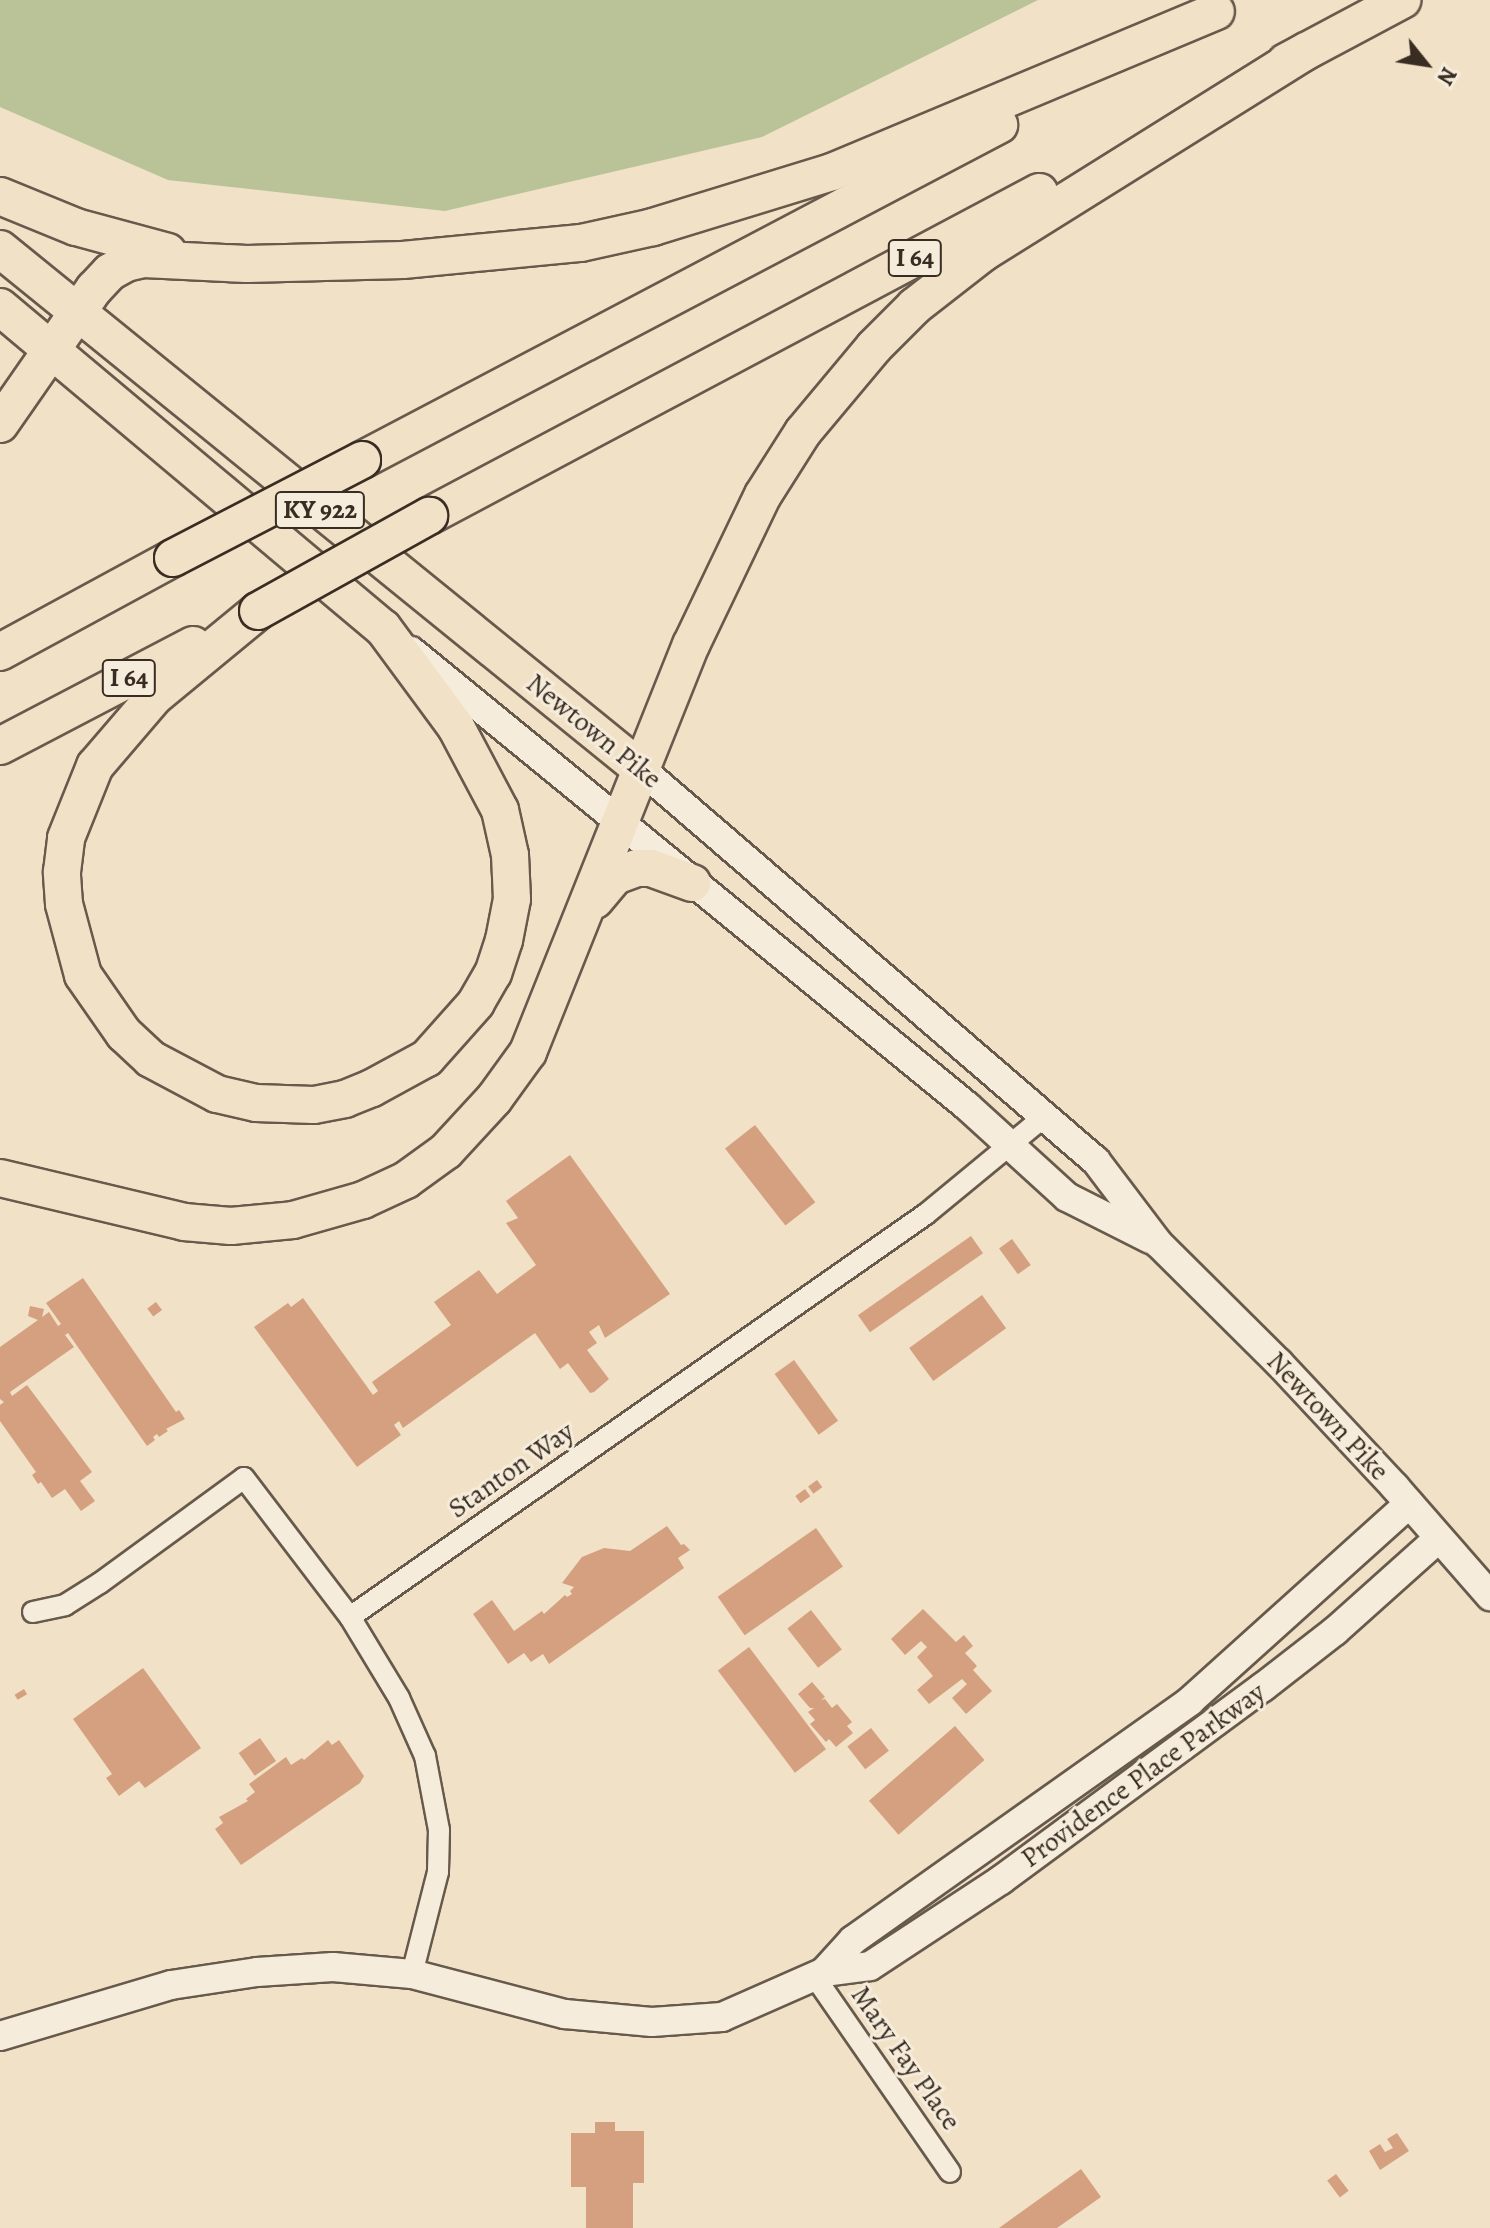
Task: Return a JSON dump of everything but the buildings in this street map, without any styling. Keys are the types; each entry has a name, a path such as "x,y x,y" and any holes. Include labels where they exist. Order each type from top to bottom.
{"highway":[{"name":"I 64","path":"0,746 1402,0"},
{"path":"0,424 110,272 126,263 144,259 247,264 403,260 581,243 653,227 832,172 1227,5"},
{"path":"0,652 173,558 1227,5"},
{"path":"0,1178 184,1222 231,1226 293,1220 363,1200 406,1180 446,1151 494,1099 528,1052 691,645 763,495 803,432 874,347 915,306 983,253 1306,51"},
{"path":"0,196 76,227 193,259"},
{"name":"Newtown Pike","path":"0,249 642,770"},
{"name":"Newtown Pike","path":"0,307 383,628"},
{"path":"258,611 155,696 95,766 66,838 62,872 66,916 83,975 124,1034 151,1059 181,1077 217,1094 256,1103 314,1105 345,1099 427,1058 476,1003 493,973 504,940 512,899 510,855 500,810 456,727 383,628"},
{"path":"585,915 604,886 625,871 651,868 692,883"}],"street":[{"name":"Newtown Pike","path":"383,628 1011,1147 1067,1197 1158,1243"},
{"name":"Newtown Pike","path":"642,770 1096,1161 1158,1243 1279,1363 1490,1596"},
{"name":"Stanton Way","path":"350,1617 926,1214 1045,1116"},
{"path":"33,1612 65,1605 100,1583 244,1478 350,1617 399,1698 425,1756 439,1830 438,1872 412,1974"},
{"name":"Providence Place Parkway","path":"819,1974 853,1940 1190,1701 1409,1504"},
{"name":"Providence Place Parkway","path":"0,2036 171,1985 333,1967 412,1974 565,2014 652,2022 722,2017 819,1974 870,1966 1001,1880 1335,1631 1438,1539"},
{"name":"Mary Fay Place","path":"819,1974 950,2172"}],"green space":[{"path":"0,0 1038,0 762,137 445,211 168,180 0,107"}]}
